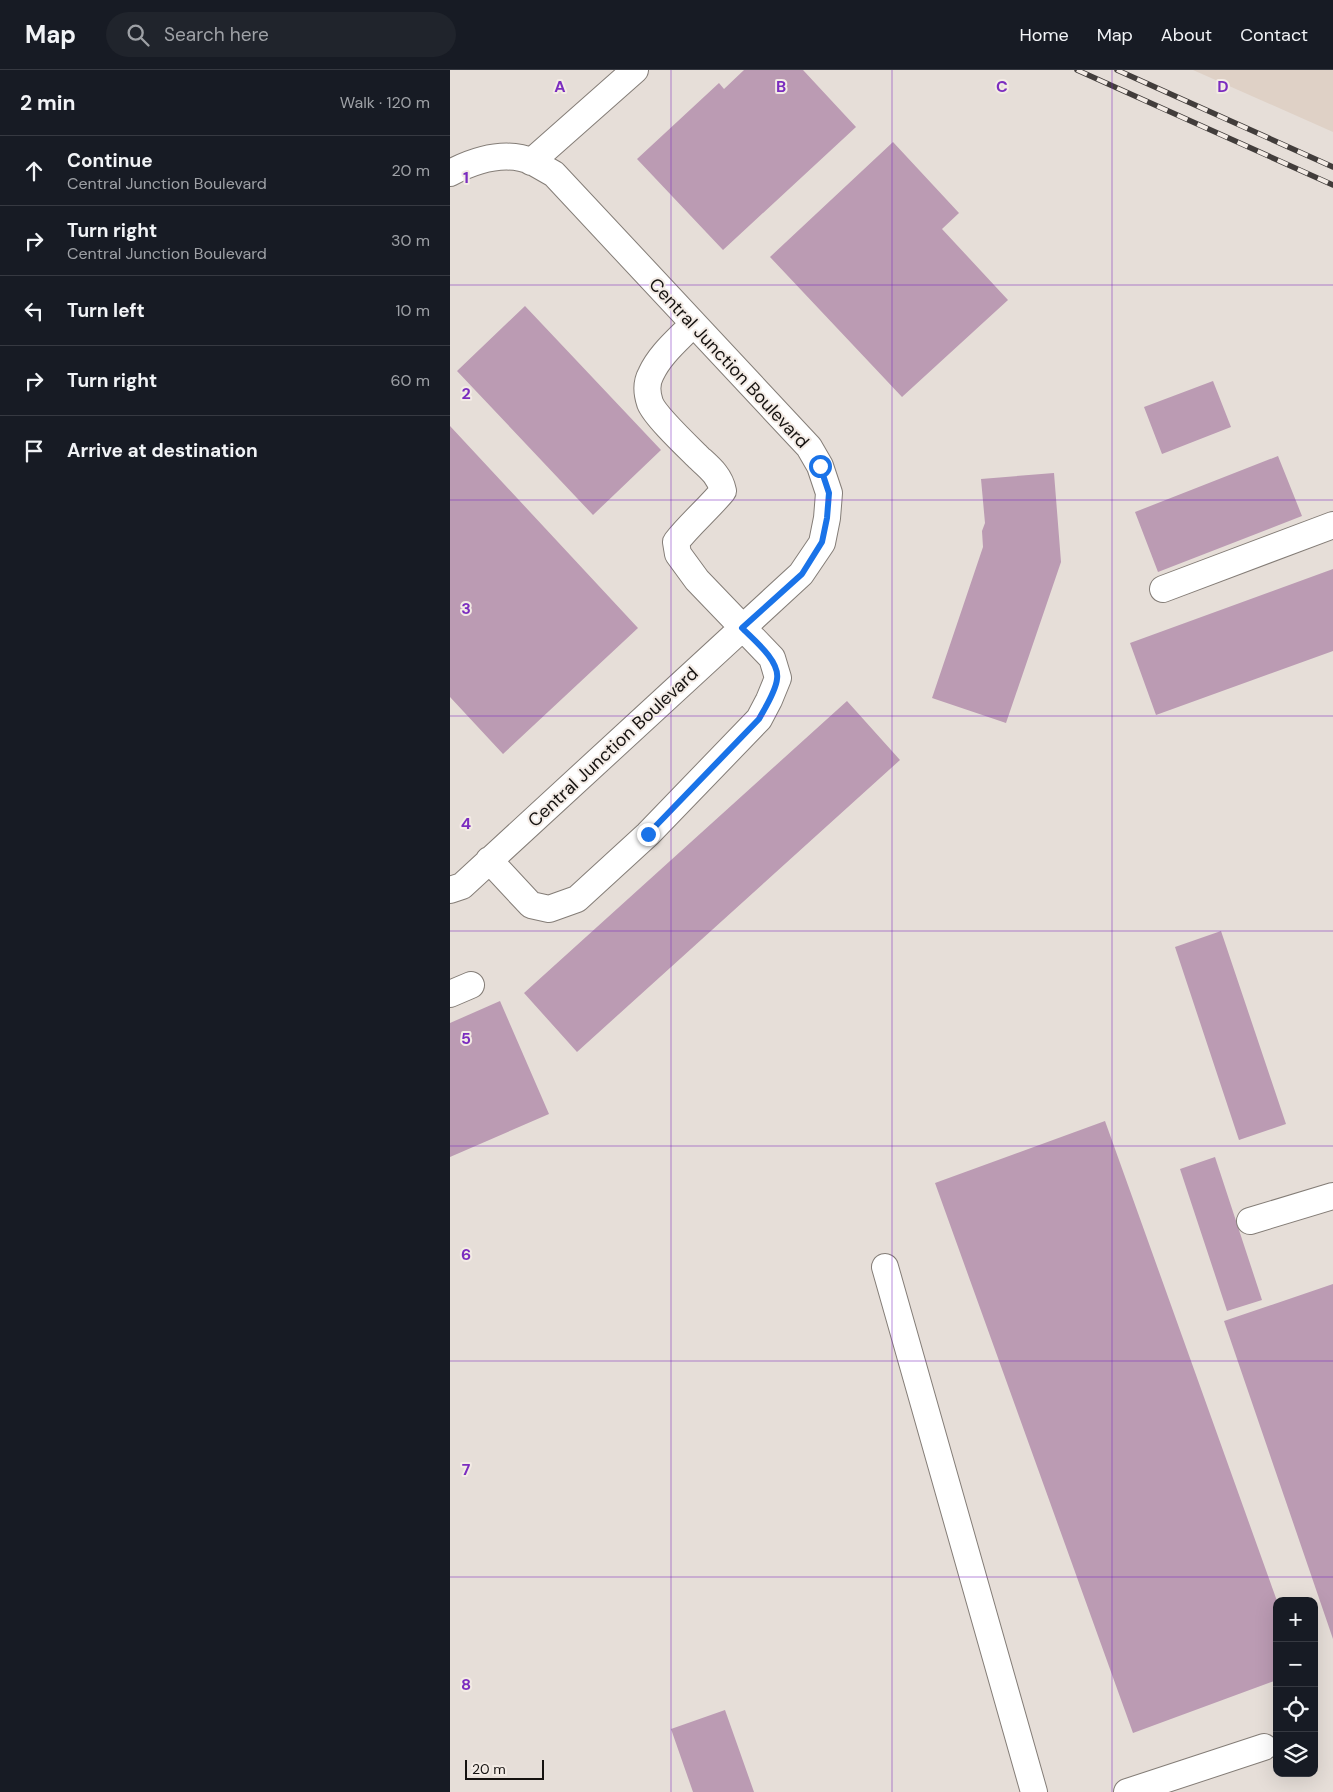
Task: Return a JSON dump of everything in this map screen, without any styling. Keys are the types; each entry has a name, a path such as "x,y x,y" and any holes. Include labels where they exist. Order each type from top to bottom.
{"street":[{"path":"531,162 635,70"},
{"name":"Central Junction Boulevard","path":"450,173 469,163 503,156 531,162 554,174 809,447 820,466 829,493 827,518 822,542 802,574 462,886 450,890"},
{"path":"489,860 531,905 549,909 577,900 648,834 759,719 778,678 772,658 697,580 678,554 676,542 686,529 723,492 721,482 715,473 684,443 651,406 647,392 650,376 655,366 693,324"},
{"path":"1163,589 1333,525"},
{"path":"1250,1221 1333,1196"},
{"path":"885,1267 1034,1792"},
{"path":"1127,1792 1264,1747"}],"shaded area":[{"path":"1193,70 1333,70 1333,132"}],"building":[{"path":"744,70 803,70 856,127 723,250 637,159 719,83 724,89"},
{"path":"893,142 959,213 942,229 1008,300 902,397 770,257"},
{"path":"525,306 661,450 593,515 457,371"},
{"path":"1213,381 1231,427 1162,454 1144,407"},
{"path":"450,426 638,628 503,754 450,697"},
{"path":"1278,456 1302,516 1158,572 1135,512"},
{"path":"1054,473 1061,562 1006,723 932,698 983,547 982,531 985,523 981,479"},
{"path":"1333,569 1333,651 1156,715 1130,643"},
{"path":"847,701 900,760 577,1052 524,993"},
{"path":"1221,931 1286,1124 1239,1140 1175,947"},
{"path":"500,1001 549,1114 450,1157 450,1023"},
{"path":"1105,1121 1276,1597 1273,1597 1273,1681 1133,1733 935,1183"},
{"path":"1215,1157 1262,1300 1227,1311 1180,1169"},
{"path":"1333,1284 1333,1639 1224,1321"},
{"path":"725,1710 754,1792 693,1792 671,1729"}],"railway":[{"path":"1077,70 1333,185"},
{"path":"1117,70 1333,167"}],"route":[{"path":"648,834 759,719 769,700 778,678 772,658 742,628 802,574 822,542 827,518 829,493 820,466"}]}
